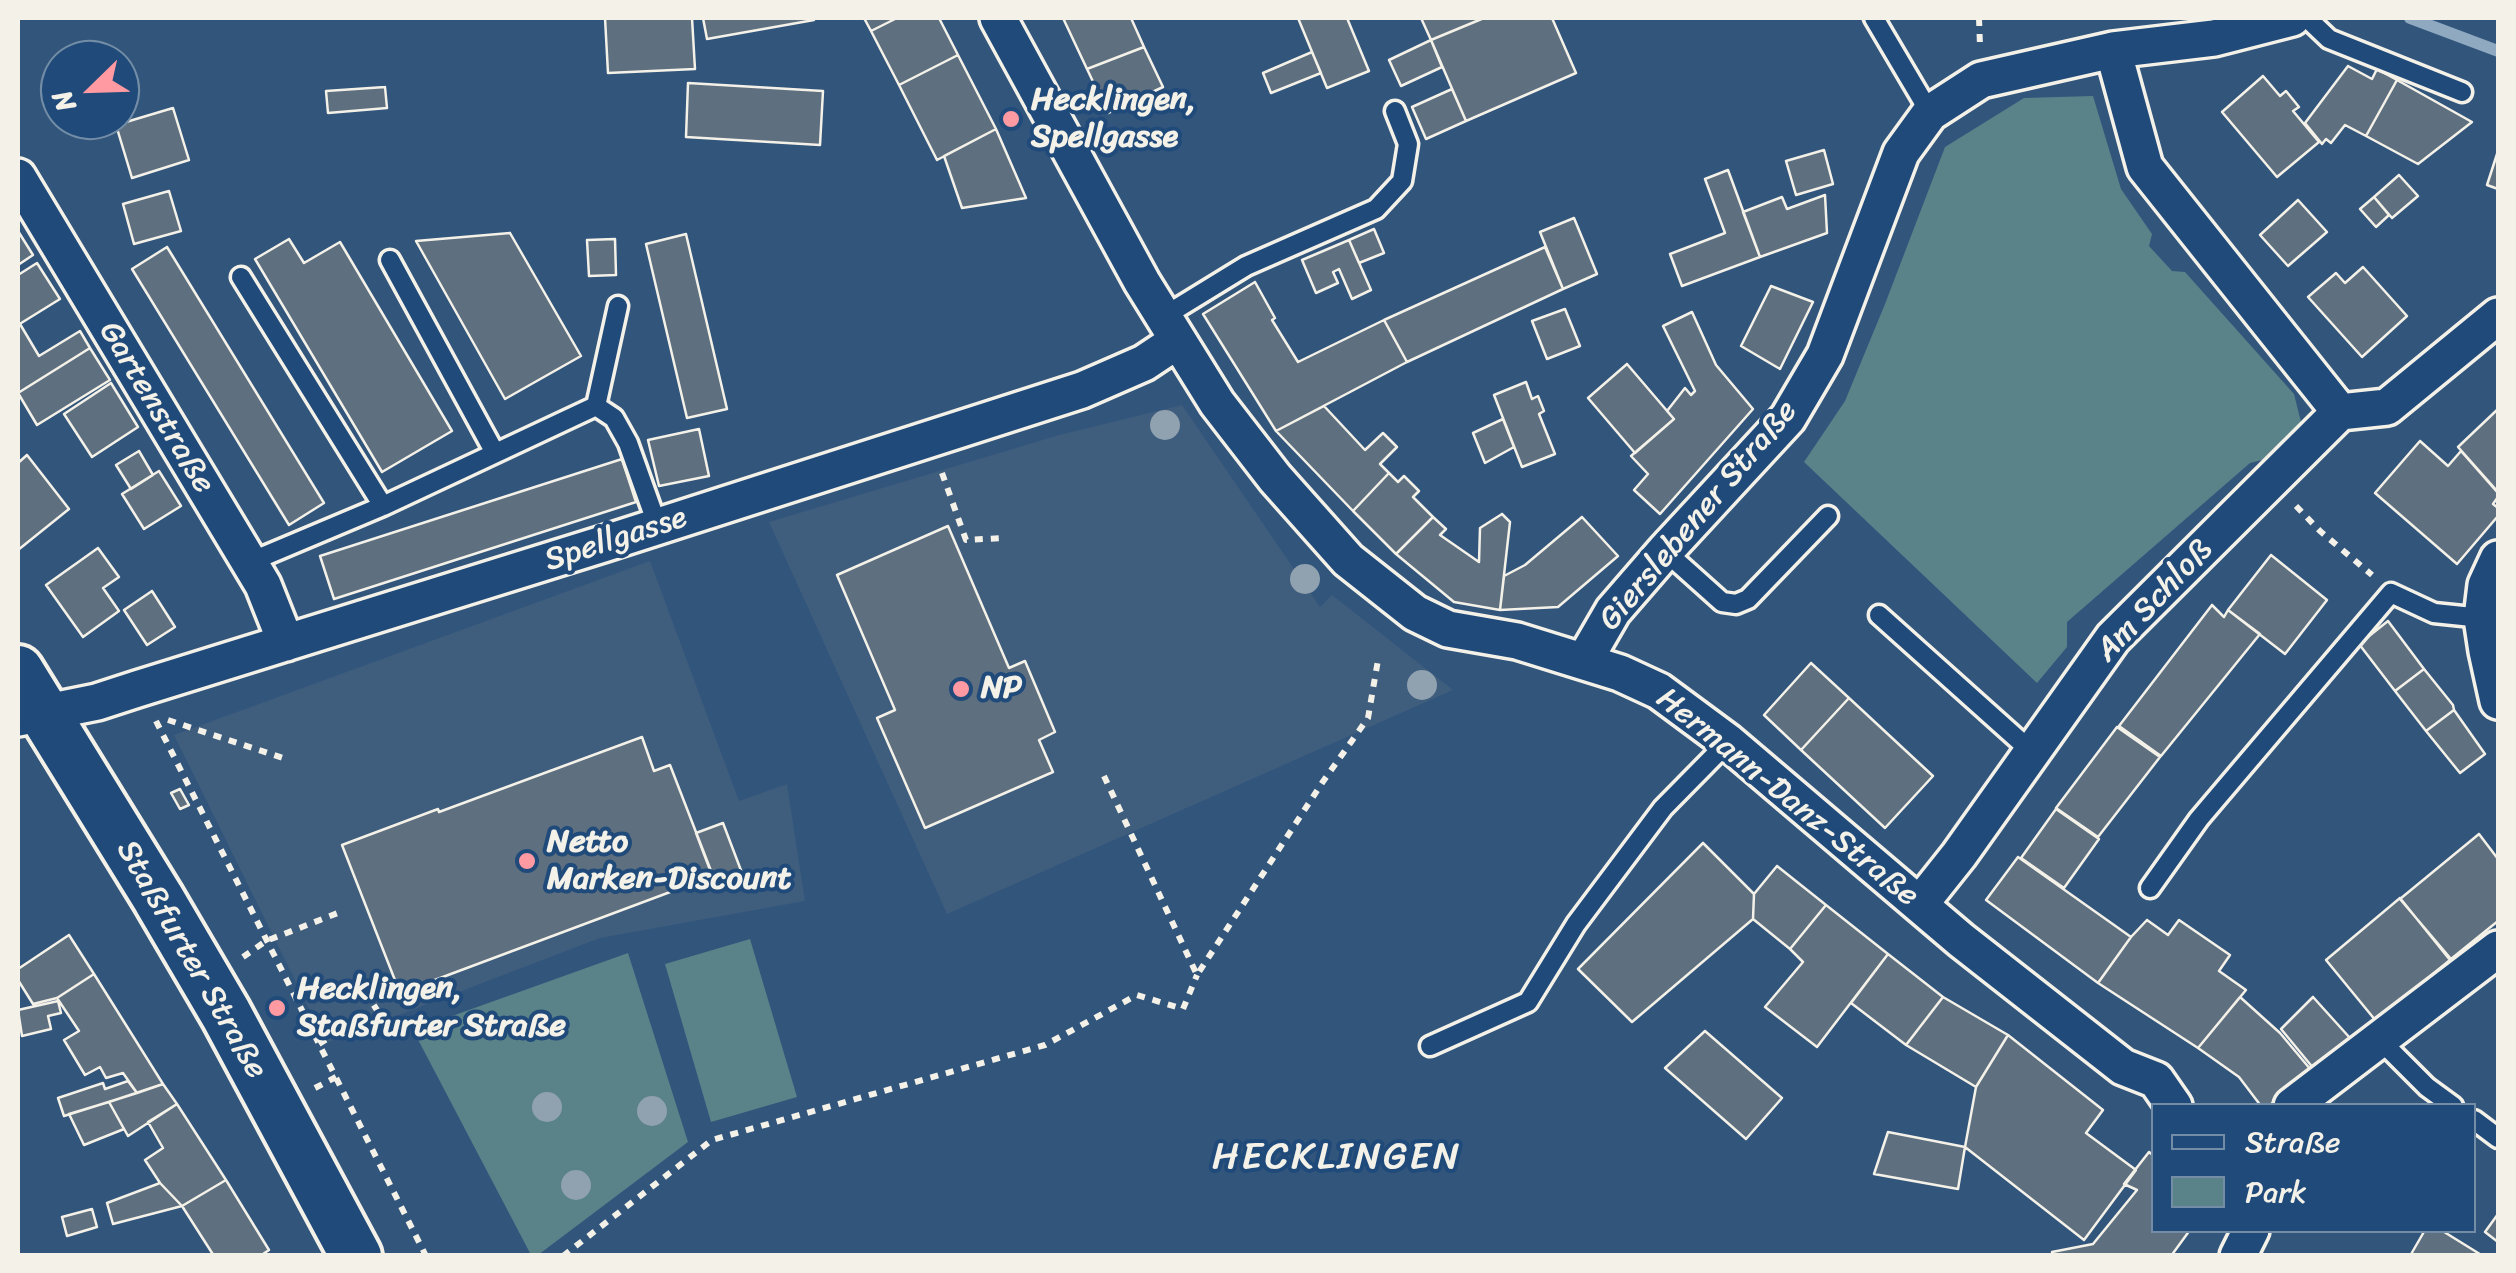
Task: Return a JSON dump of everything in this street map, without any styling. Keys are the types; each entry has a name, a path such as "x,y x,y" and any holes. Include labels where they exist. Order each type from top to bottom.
{"main road":[{"name":"Staßfurter Straße","path":"18,671 31,716 158,898 226,1014 356,1256"}],"street":[{"name":"Hermann-Danz-Straße","path":"998,18 1170,329 1217,404 1275,478 1348,560 1416,613 1448,630 1517,641 1620,672 1659,692 1728,742 1962,940 2123,1067 2156,1080 2172,1103"},
{"name":"Gierslebener Straße","path":"1584,662 1613,610 1788,418 1825,355 1901,153 1930,113 1981,80 2113,50 2214,38 2292,18"},
{"path":"2113,50 2145,167 2340,412 2387,407 2498,316"},
{"name":"Gartenstraße","path":"18,177 250,562 286,643"},
{"name":"Spellgasse","path":"31,716 97,702 1082,390 1144,362 1170,329"},
{"name":"Am Schloß","path":"1920,904 2113,638 2340,412"},
{"path":"2498,559 2486,585 2482,618 2498,701"},
{"path":"2296,1103 2498,949"},
{"path":"2238,1256 2250,1233"}],"lane":[{"path":"1874,18 1930,113"},
{"path":"2307,18 2329,39 2462,92"},
{"path":"1170,329 1246,266 1376,209 1402,181 1408,144 1395,111"},
{"path":"390,260 496,453"},
{"path":"241,277 383,506"},
{"path":"596,406 618,306"},
{"path":"250,562 383,506 596,406"},
{"path":"596,406 614,418 628,443 658,527"},
{"path":"1664,551 1722,602 1736,604 1748,599 1828,516"},
{"path":"2150,888 2199,819 2391,593 2434,613 2482,618"},
{"path":"1879,616 2032,752"},
{"path":"1430,1046 1528,1002 1576,924 1663,808 1728,742"},
{"path":"2379,1038 2449,1103"},
{"path":"2476,1122 2498,1138"}],"path":[{"path":"930,439 966,540 1003,538"},
{"path":"2320,531 2360,564"},
{"path":"563,1256 712,1140 1046,1045 1137,995 1183,1010 1197,974 1368,718 1378,660"},
{"path":"286,759 152,715 426,1256"},
{"path":"1104,776 1197,974"},
{"path":"241,958 266,941 343,910"},
{"path":"319,1044 378,1006"},
{"path":"314,1088 336,1077"}],"shaded area":[{"path":"1182,405 1320,607 1332,595 1453,690 947,914 769,522 1059,435"},
{"path":"650,561 739,801 787,784 805,901 600,938 326,1043 174,735"}],"green space":[{"path":"2093,96 2121,189 2152,234 2149,246 2172,271 2185,272 2294,394 2301,422 2266,459 2250,463 2067,622 2067,647 2037,683 1804,462 1845,401 1945,147 2024,98"},
{"path":"750,939 797,1097 711,1122 665,964"},
{"path":"628,953 688,1142 538,1255 531,1255 413,1030"}],"building":[{"path":"605,18 692,18 695,69 608,73"},
{"path":"703,18 814,18 814,20 707,39"},
{"path":"864,18 897,18 871,31"},
{"path":"897,18 939,18 958,55 899,85 871,31"},
{"path":"1063,18 1131,18 1144,47 1087,69"},
{"path":"1298,18 1347,18 1369,71 1327,88"},
{"path":"1421,18 1484,18 1431,40"},
{"path":"1484,18 1552,18 1576,73 1466,121 1431,40"},
{"path":"1431,40 1442,67 1401,86 1389,60"},
{"path":"1144,47 1163,87 1108,113 1087,69"},
{"path":"1312,52 1321,73 1271,93 1263,73"},
{"path":"958,55 996,129 937,160 899,85"},
{"path":"2348,66 2372,79 2377,69 2397,80 2366,136 2345,125 2331,143 2326,139 2322,144 2305,123"},
{"path":"2263,76 2280,96 2286,91 2299,107 2293,111 2319,142 2277,177 2222,112"},
{"path":"2397,80 2472,122 2418,164 2366,136"},
{"path":"688,83 823,91 820,145 686,137"},
{"path":"385,87 387,108 328,113 326,91"},
{"path":"1452,89 1466,121 1426,139 1412,107"},
{"path":"173,108 189,160 132,178 121,140 140,140 140,118"},
{"path":"996,129 1026,198 962,208 944,156"},
{"path":"1824,150 1833,184 1796,195 1786,161"},
{"path":"2498,151 2498,189 2487,185"},
{"path":"1728,170 1760,257 1682,286 1670,254 1725,233 1705,179"},
{"path":"2399,175 2418,196 2392,218 2374,197"},
{"path":"169,191 181,231 134,244 123,204"},
{"path":"1825,195 1827,233 1760,257 1743,212 1782,197 1787,209"},
{"path":"2374,197 2389,215 2376,227 2360,209"},
{"path":"2298,200 2327,232 2288,266 2260,235"},
{"path":"1574,218 1597,274 1563,289 1540,232"},
{"path":"1374,229 1384,253 1359,263 1349,240"},
{"path":"18,231 33,255 18,265"},
{"path":"510,233 581,356 505,399 416,241"},
{"path":"686,234 727,409 687,418 646,244"},
{"path":"289,239 304,263 340,242 452,431 382,472 255,259"},
{"path":"615,239 616,275 589,276 587,240"},
{"path":"1349,240 1371,290 1352,299 1339,269 1333,272 1338,283 1316,293 1302,260"},
{"path":"167,247 324,503 289,525 132,269"},
{"path":"1545,247 1563,289 1407,362 1384,320"},
{"path":"37,263 60,299 18,325 18,275"},
{"path":"2363,267 2407,316 2362,357 2308,297 2336,273 2345,283"},
{"path":"1255,282 1275,318 1272,320 1298,362 1384,320 1407,362 1276,431 1203,314"},
{"path":"1771,286 1813,302 1780,369 1741,346"},
{"path":"1565,309 1580,346 1547,359 1532,321"},
{"path":"1692,312 1716,365 1753,409 1660,514 1634,490 1648,474 1631,456 1674,419 1667,411 1685,388 1691,395 1695,391 1663,326"},
{"path":"20,324 39,356 80,331 90,348 18,393"},
{"path":"90,348 110,380 37,425 18,393"},
{"path":"1627,364 1674,419 1635,453 1588,398"},
{"path":"1526,382 1532,399 1538,396 1544,411 1539,414 1555,454 1522,467 1494,395"},
{"path":"111,383 138,427 92,457 64,414"},
{"path":"1324,406 1365,450 1383,433 1397,447 1380,464 1389,473 1353,511 1276,431"},
{"path":"2498,409 2498,492 2458,447"},
{"path":"1503,419 1514,447 1485,463 1473,433"},
{"path":"699,429 709,476 659,486 648,440"},
{"path":"2420,441 2448,466 2461,451 2498,493 2493,504 2498,508 2498,516 2457,564 2375,493"},
{"path":"139,451 153,475 131,489 116,465"},
{"path":"27,455 69,509 18,550 18,463"},
{"path":"622,459 636,502 334,599 320,556"},
{"path":"159,471 181,506 144,529 122,494"},
{"path":"1389,473 1398,482 1404,476 1419,491 1413,497 1433,517 1396,554 1353,511"},
{"path":"1502,514 1510,522 1500,610 1454,602 1396,554 1433,517 1446,529 1440,535 1479,562 1480,528"},
{"path":"1582,517 1618,556 1558,607 1500,610 1504,576 1525,565"},
{"name":"NP","path":"948,526 1009,668 1025,661 1055,732 1039,740 1053,772 925,828 877,718 895,710 837,575"},
{"path":"98,548 119,577 103,588 119,611 83,637 46,585"},
{"path":"2271,555 2327,600 2285,654 2228,610"},
{"path":"152,591 175,627 147,645 124,610"},
{"path":"2212,605 2224,617 2228,610 2260,634 2161,756 2119,726"},
{"path":"2388,621 2424,669 2395,691 2359,644"},
{"path":"1811,663 1849,698 1801,750 1764,715"},
{"path":"2424,669 2454,710 2426,731 2395,691"},
{"path":"1849,698 1933,776 1885,828 1801,750"},
{"path":"2454,710 2485,754 2460,773 2426,731"},
{"path":"2117,727 2160,757 2098,837 2056,808"},
{"name":"Netto Marken-Discount","path":"642,737 654,771 670,765 713,876 400,993 342,845"},
{"path":"180,789 189,805 180,809 171,793"},
{"path":"2056,809 2099,839 2064,888 2021,858"},
{"path":"723,823 742,873 715,883 696,833"},
{"path":"2479,834 2498,859 2498,921 2451,959 2400,899"},
{"path":"1703,843 1754,894 1753,919 1632,1022 1578,969"},
{"path":"2018,857 2131,937 2098,983 1986,900"},
{"path":"1777,866 1826,905 1790,949 1753,919 1754,894"},
{"path":"2400,898 2450,960 2376,1021 2326,960"},
{"path":"1826,905 1888,954 1817,1047 1765,1007 1803,962 1790,949"},
{"path":"2147,920 2168,935 2179,920 2230,955 2219,971 2246,990 2198,1048 2098,983"},
{"path":"69,935 94,974 57,998 33,1004 18,980 18,969"},
{"path":"1888,954 1943,997 1906,1045 1851,1003"},
{"path":"94,974 163,1084 137,1093 123,1073 106,1078 100,1067 85,1075 64,1040 79,1031 57,998"},
{"path":"1943,997 2008,1035 1976,1087 1906,1045"},
{"path":"2240,997 2280,1033 2311,1070 2272,1103 2259,1103 2239,1077 2198,1048"},
{"path":"2313,997 2350,1038 2314,1069 2281,1029"},
{"path":"58,1001 61,1013 48,1016 51,1029 22,1036 18,1010"},
{"path":"1705,1031 1782,1098 1746,1139 1665,1068"},
{"path":"2008,1035 2103,1110 2086,1133 2136,1170 2084,1240 1965,1147 1976,1087"},
{"path":"128,1081 137,1093 64,1116 58,1098 103,1083 105,1089"},
{"path":"163,1084 177,1104 128,1136 109,1102"},
{"path":"109,1102 124,1129 84,1145 69,1114"},
{"path":"177,1104 226,1180 182,1206 145,1160 163,1148 148,1122"},
{"path":"1888,1132 1965,1147 1958,1189 1874,1174"},
{"path":"2151,1154 2151,1233 2188,1233 2171,1256 2053,1256 2052,1252 2093,1244 2137,1190 2124,1184"},
{"path":"226,1180 269,1250 260,1256 214,1256 182,1206"},
{"path":"160,1183 182,1206 113,1224 107,1203"},
{"path":"92,1209 97,1227 67,1236 62,1217"},
{"path":"2498,1214 2498,1242 2485,1232"},
{"path":"2423,1233 2446,1233 2483,1256 2410,1256"}],"waterway":[{"path":"2410,18 2498,51"}],"place":[{"name":"Hecklingen, Spellgasse","path":"1011,119"},
{"name":"NP","path":"961,689"},
{"name":"Netto Marken-Discount","path":"527,861"},
{"name":"Hecklingen, Staßfurter Straße","path":"277,1008"}],"district":[{"name":"HECKLINGEN","path":"1337,1158"}]}
